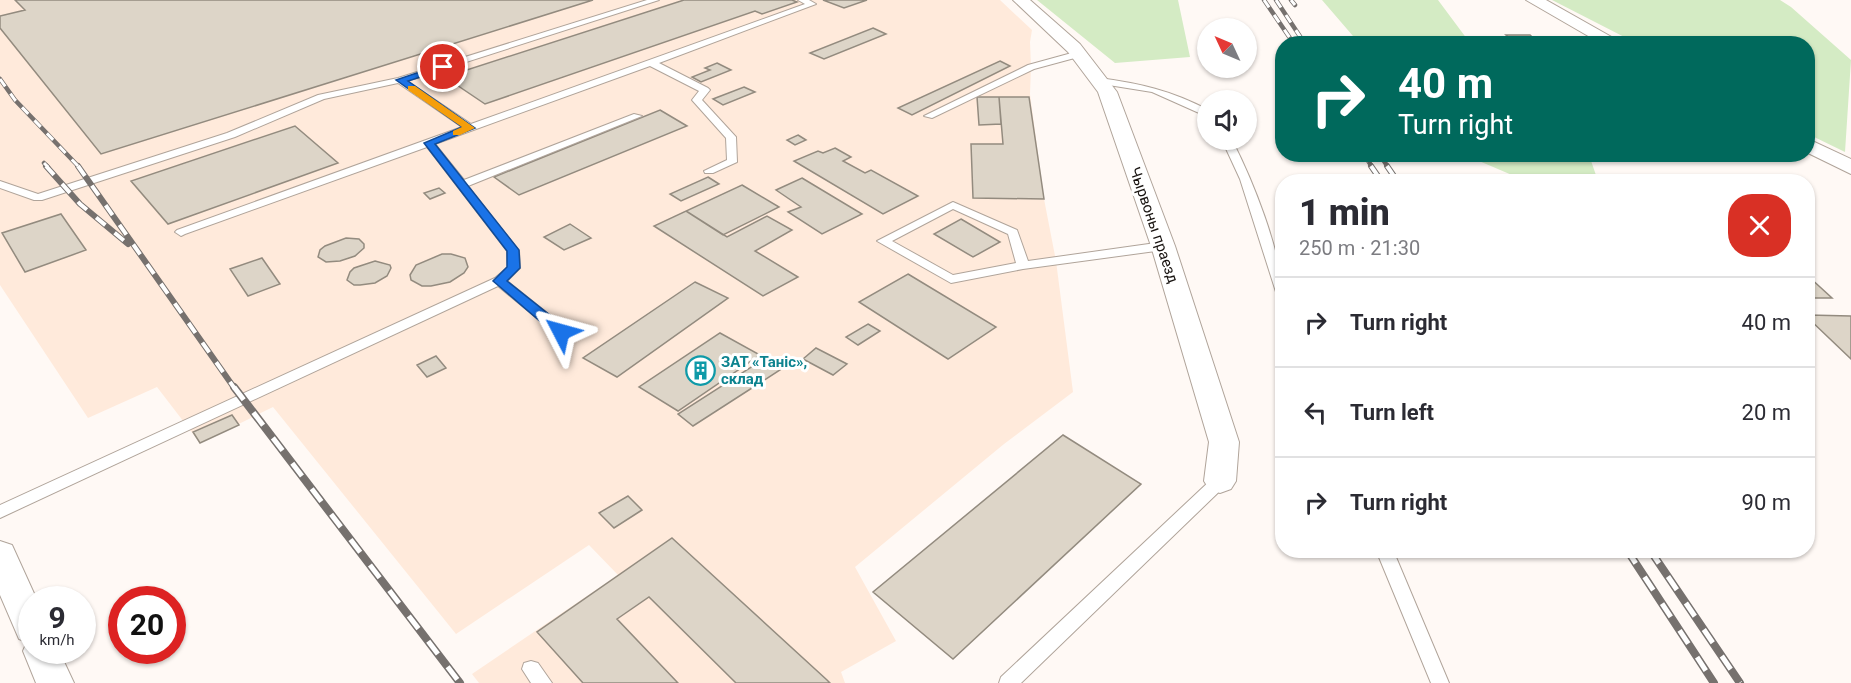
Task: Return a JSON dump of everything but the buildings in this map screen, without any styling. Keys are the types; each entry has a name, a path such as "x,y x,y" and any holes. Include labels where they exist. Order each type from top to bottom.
{"street":[{"name":"Чырвоны праезд","path":"1021,0 1079,54 1107,92 1163,246 1224,442 1220,481"},
{"path":"1534,0 1601,36"},
{"path":"1815,149 1851,168"},
{"path":"0,555 18,596"},
{"path":"47,664 55,683"}],"lane":[{"path":"0,184 38,198 231,135 321,97 400,80 655,0"},
{"path":"181,232 812,4 802,0"},
{"path":"929,116 1031,67 1079,54"},
{"path":"652,63 705,90 697,100 730,137 732,162 709,171"},
{"path":"400,80 470,128"},
{"path":"1099,81 1153,89 1179,97 1197,108"},
{"path":"462,185 637,116"},
{"path":"0,512 499,281 514,268 513,250 429,143"},
{"path":"1232,150 1245,179 1275,271"},
{"path":"1023,265 1013,232 953,205 883,241 951,279 1023,265 1163,246"},
{"path":"499,281 561,332"},
{"path":"1008,683 1220,481"},
{"path":"1387,558 1440,683"}],"shaded area":[{"path":"0,0 1000,0 1032,30 1030,94 1044,199 1056,261 1073,392 1004,444 855,567 896,641 841,672 845,683 479,683 472,674 618,575 589,545 456,634 273,407 200,443 157,387 88,418 0,285"}],"green space":[{"path":"1037,0 1178,0 1190,57 1115,63"},
{"path":"1322,0 1438,0 1465,36 1353,36"},
{"path":"1552,0 1780,0 1851,60 1845,152 1815,137 1815,36 1622,36"},
{"path":"1481,162 1591,162 1596,174 1510,174"}],"railway":[{"path":"1264,0 1289,36"},
{"path":"1276,0 1300,36"},
{"path":"1291,0 1295,5"},
{"path":"0,79 15,100 79,167"},
{"path":"1369,162 1372,167"},
{"path":"1385,162 1388,167"},
{"path":"44,163 48,167"},
{"path":"46,166 80,204 128,244"},
{"path":"78,166 235,389"},
{"path":"1371,166 1376,174"},
{"path":"1387,166 1392,174"},
{"path":"234,387 460,683"},
{"path":"1632,558 1714,683"},
{"path":"1655,558 1740,683"}],"slow traffic":[{"path":"412,88 470,128 456,133"}],"place":[{"name":"ЗАТ «Таніс», склад","path":"700,371"}],"route":[{"path":"443,67 400,80 470,128 429,143 513,250 514,268 499,281 561,332"}]}
